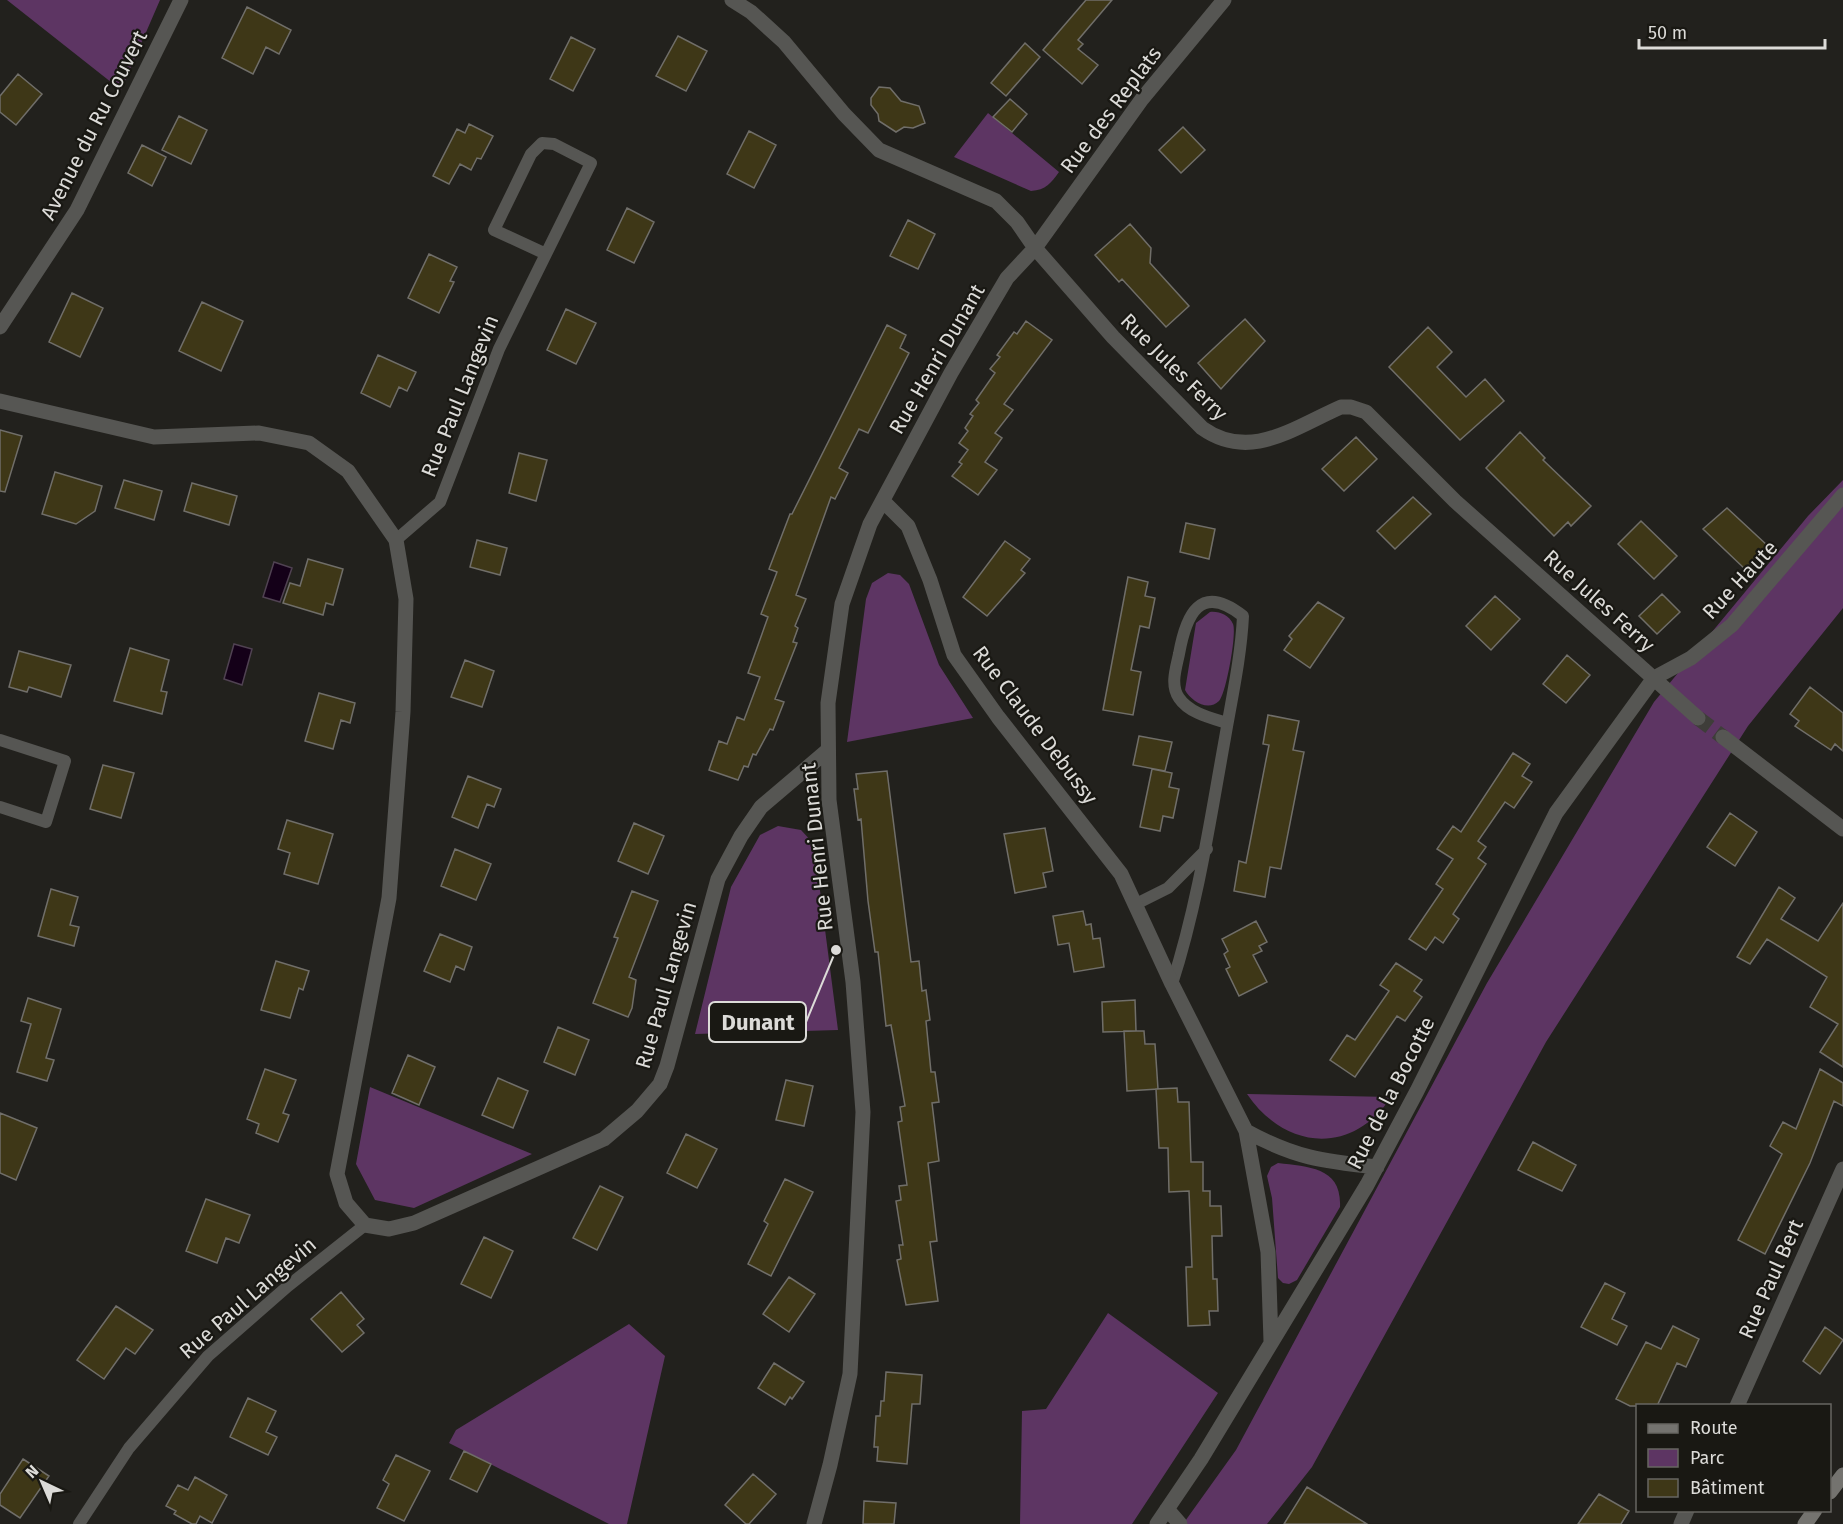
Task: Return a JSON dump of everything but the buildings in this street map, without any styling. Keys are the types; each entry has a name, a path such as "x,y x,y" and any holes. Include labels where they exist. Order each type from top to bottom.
{"main road":[{"path":"1831,1491 1843,1475"},
{"path":"1804,1524 1813,1512"}],"street":[{"name":"Avenue du Ru Couvert","path":"0,327 77,210 182,0"},
{"name":"Rue Jules Ferry","path":"732,0 751,12 784,42 844,114 879,150 996,201 1017,222 1035,248 1113,337 1202,429 1215,438 1248,445 1341,407 1359,408 1373,416 1455,501 1698,718"},
{"name":"Rue des Replats","path":"1035,248 1142,99 1224,0"},
{"name":"Rue Henri Dunant","path":"814,1524 850,1374 863,1112 853,982 829,801 828,703 842,604 870,524 951,373 1007,278 1035,248"},
{"path":"0,401 154,437 259,433 309,443 348,471 396,540 406,599 403,712 389,898 337,1174 346,1203 365,1225"},
{"name":"Rue Haute","path":"1654,678 1691,658 1732,625 1843,495"},
{"name":"Rue Claude Debussy","path":"883,501 908,526 930,580 954,655 998,717 1121,874 1172,984 1246,1131 1268,1252 1272,1341"},
{"name":"Rue de la Bocotte","path":"1157,1524 1272,1341 1377,1167 1556,813 1654,678"},
{"path":"1723,737 1843,829"},
{"name":"Rue Paul Langevin","path":"365,1225 389,1229 414,1223 604,1139 637,1111 660,1084 667,1066 718,879 741,836 762,807 828,750"},
{"path":"1246,1131 1277,1148 1315,1161 1377,1167"},
{"name":"Rue Paul Bert","path":"1738,1404 1843,1169"},
{"path":"1167,1509 1179,1524"}],"lane":[{"name":"Rue Paul Langevin","path":"396,540 440,502 499,349 546,254 591,163 554,144 542,143 531,153 494,230 546,254"},
{"path":"1172,984 1190,930 1207,848 1241,650 1242,615 1230,605 1210,602 1194,610 1184,626 1173,684 1179,699 1195,711 1227,723"},
{"path":"0,740 65,761 46,822 0,807"},
{"path":"1136,904 1168,888 1207,848"},
{"name":"Rue Paul Langevin","path":"79,1524 129,1448 208,1356 288,1286 365,1225"}],"green space":[{"path":"7,0 160,0 121,90"},
{"path":"988,113 1059,172 1048,185 1031,191 954,157"},
{"path":"1843,480 1843,608 1748,726 1546,1042 1312,1467 1267,1524 1183,1524 1236,1450 1487,983 1654,702 1808,516"},
{"path":"888,573 900,575 909,584 939,665 973,718 847,742 866,599 872,583"},
{"path":"1210,612 1226,616 1233,624 1234,630 1228,676 1222,696 1215,704 1205,705 1191,698 1185,690 1196,623"},
{"path":"778,826 801,830 814,844 838,1030 695,1034 731,887 760,835"},
{"path":"370,1087 532,1154 414,1208 375,1200 356,1164"},
{"path":"1247,1094 1391,1097 1375,1116 1357,1129 1338,1137 1319,1139 1299,1135 1280,1126 1262,1113"},
{"path":"1278,1163 1312,1168 1321,1172 1336,1184 1339,1194 1340,1207 1297,1280 1289,1284 1283,1283 1278,1278 1272,1198 1267,1176 1271,1167"},
{"path":"1108,1313 1218,1393 1132,1524 1020,1524 1022,1411 1046,1409"},
{"path":"629,1324 665,1356 627,1524 609,1524 449,1443 456,1430"}],"shaded area":[{"path":"274,562 292,568 280,602 263,597"},
{"path":"234,644 252,649 242,685 224,679"}],"tunnel":[{"path":"1698,718 1723,737"}],"place":[{"name":"Dunant","path":"836,950"}]}
